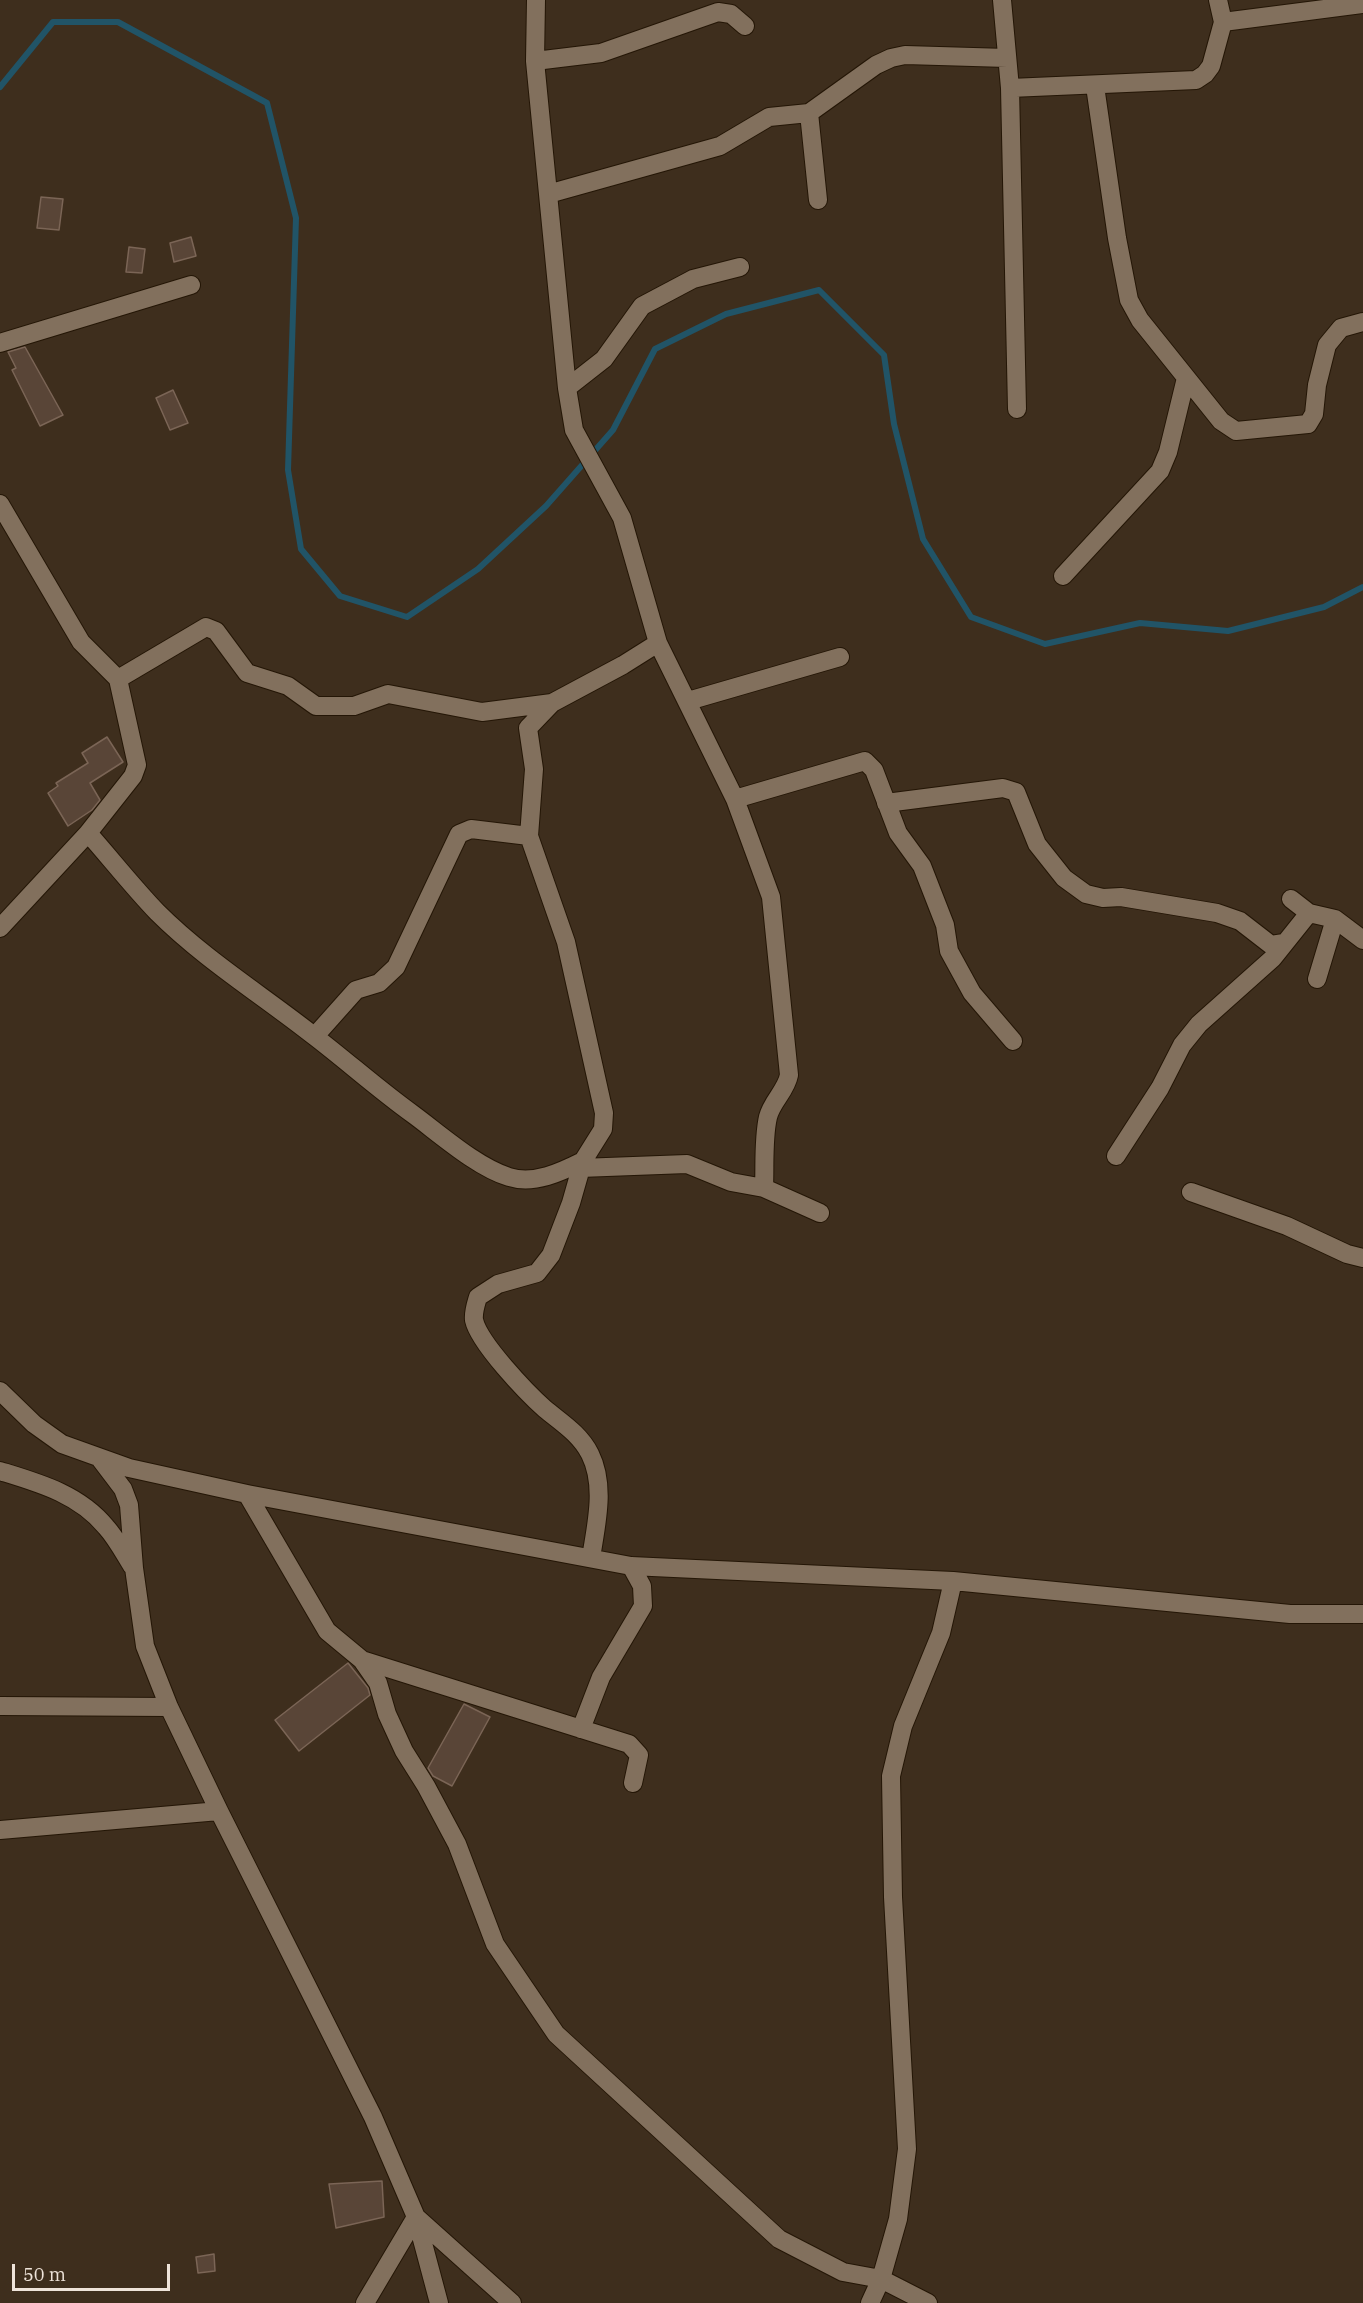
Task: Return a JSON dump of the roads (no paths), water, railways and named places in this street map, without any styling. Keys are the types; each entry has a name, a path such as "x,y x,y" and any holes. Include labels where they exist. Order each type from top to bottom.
{"street":[{"path":"536,0 535,61 567,388 574,430 622,518 658,643 735,799 771,897 789,1075 788,1083 772,1105 768,1119 764,1188"},
{"path":"1002,0 1010,88 1017,408"},
{"path":"1010,88 1196,80 1211,66 1223,22 1218,0"},
{"path":"1223,22 1363,4"},
{"path":"535,61 601,52 718,12 731,14 745,26"},
{"path":"548,194 720,146 769,117 809,113 876,65 891,58 906,55 1007,58"},
{"path":"1095,86 1117,238 1130,300 1140,320 1221,421 1236,431 1308,424 1314,414 1317,385 1327,345 1341,328 1363,322"},
{"path":"809,113 818,200"},
{"path":"567,388 604,359 642,306 693,279 740,267"},
{"path":"0,343 191,285"},
{"path":"1063,576 1160,471 1168,452 1186,378"},
{"path":"0,504 81,642 98,656 118,679 137,765 133,776 88,833 0,928"},
{"path":"118,679 206,627 216,631 246,673 288,686 316,706 354,706 388,694 482,712 552,703"},
{"path":"591,1558 599,1500 597,1479 590,1455 576,1433 544,1408 485,1344 474,1320 478,1298 498,1284 537,1273 551,1255 571,1203 582,1164 603,1129 602,1097 566,942 529,836 534,769 528,728 552,703 623,665 658,643"},
{"path":"688,701 840,657"},
{"path":"735,799 865,761 874,770 898,832 922,866 945,925 949,951 972,993 1013,1041"},
{"path":"886,803 1003,788 1016,792 1037,844 1064,878 1086,894 1103,898 1121,897 1217,913 1240,921 1272,945 1284,943"},
{"path":"315,1036 356,990 380,983 396,967 459,834 471,829 529,836"},
{"path":"88,833 158,912 222,967 315,1036 373,1086 494,1170 509,1177 524,1179 556,1174 582,1164 687,1164 731,1182 764,1188 820,1213"},
{"path":"1291,899 1309,913 1335,919 1363,940"},
{"path":"1116,1156 1160,1088 1182,1045 1199,1024 1273,958 1309,913"},
{"path":"1317,979 1335,919"},
{"path":"556,1174 571,1203"},
{"path":"1191,1191 1287,1226 1347,1254 1363,1258"},
{"path":"0,1390 34,1424 62,1444 101,1460 247,1494 631,1566 953,1581 1290,1614 1363,1614"},
{"path":"101,1460 123,1489 129,1505 134,1568 145,1646 169,1707 373,2117 416,2217 438,2303"},
{"path":"0,1471 50,1487 87,1507 107,1527 134,1568"},
{"path":"247,1494 327,1630 362,1660 378,1683 387,1714 404,1751 457,1844 495,1944 556,2034 779,2240 843,2272 881,2280 928,2303"},
{"path":"581,1729 602,1677 642,1606 642,1586 631,1566"},
{"path":"870,2303 881,2280 898,2219 907,2149 893,1897 891,1776 903,1726 941,1632 953,1581"},
{"path":"362,1660 635,1748 639,1755 633,1783"},
{"path":"0,1706 169,1707"},
{"path":"0,1830 219,1810"},
{"path":"365,2303 416,2217"},
{"path":"416,2217 512,2303"}],"waterway":[{"path":"0,87 53,22 118,22 267,103 296,218 288,470 301,549 340,596 407,617 478,569 546,506 613,430 655,349 726,314 819,290 884,355 894,424 923,539 971,617 1045,644 1140,623 1228,631 1324,607 1363,587"}]}
